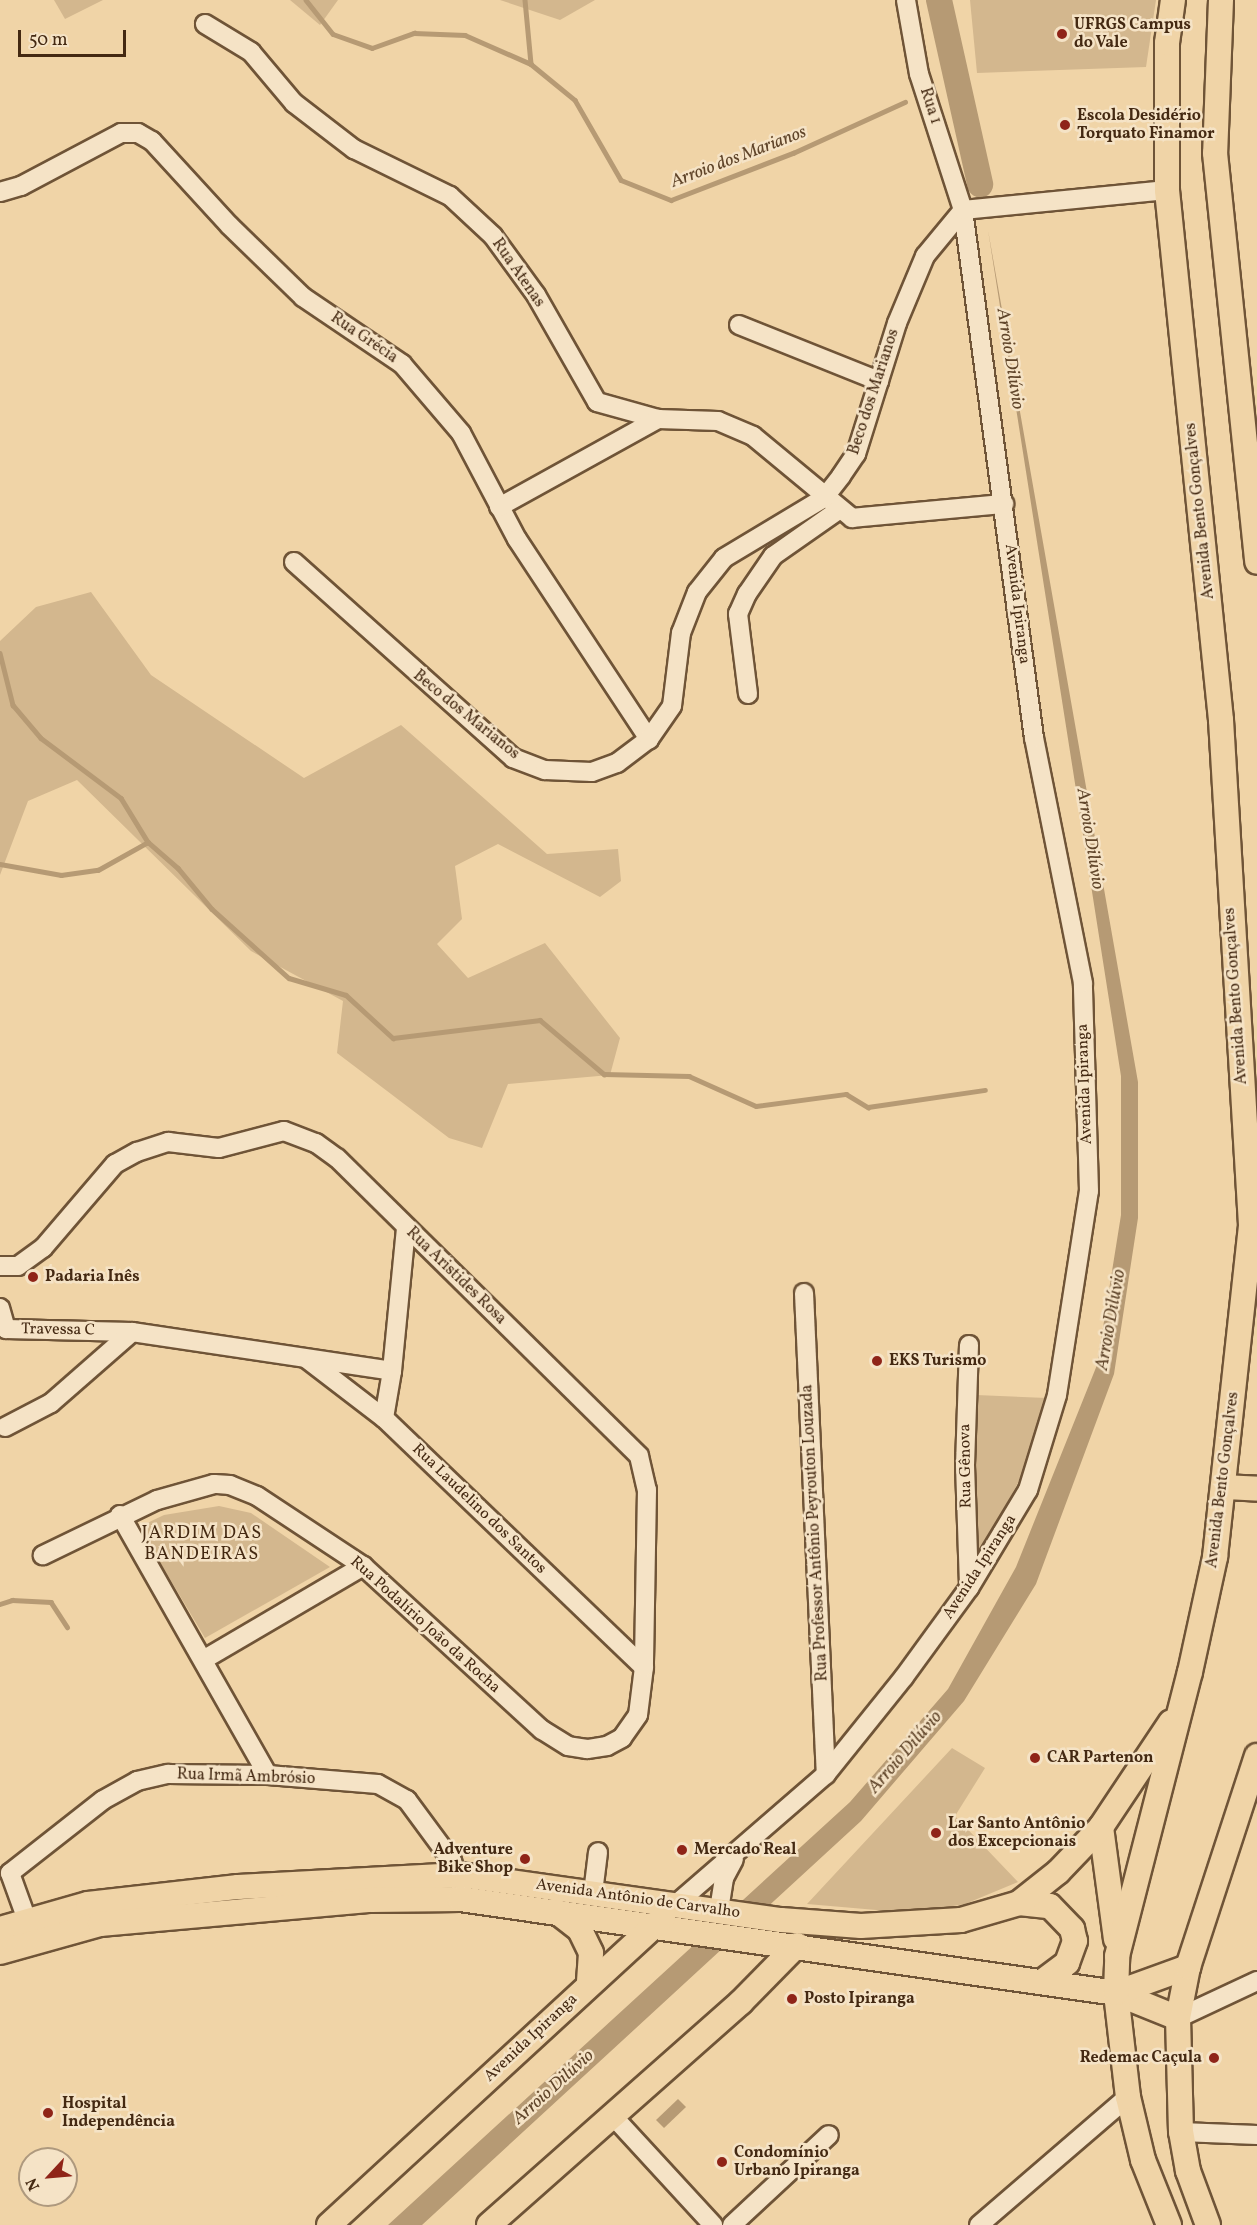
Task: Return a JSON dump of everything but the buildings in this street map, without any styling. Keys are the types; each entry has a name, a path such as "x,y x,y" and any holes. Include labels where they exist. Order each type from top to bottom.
{"main road":[{"name":"Avenida Bento Gonçalves","path":"1169,2225 1143,2160 1128,2097 1116,1993 1117,1956 1182,1705 1215,1557 1251,1225 1221,720 1167,190 1167,43 1173,0"},
{"path":"1221,0 1215,153 1257,562"},
{"path":"1224,1487 1257,1489"},
{"name":"Avenida Antônio de Carvalho","path":"0,1929 88,1904 238,1887 460,1875 781,1920 905,1926 962,1920 1018,1903 1058,1872 1101,1827 1182,1705"},
{"path":"1208,2225 1188,2171 1181,2132 1178,2018 1188,1967 1257,1756"},
{"path":"1101,1827 1117,1956"},
{"name":"Avenida Antônio de Carvalho","path":"0,1952 100,1923 371,1900 460,1899 750,1938 1116,1993"},
{"path":"1018,1903 1050,1906 1066,1918 1072,1929 1075,1941 1067,1963 1042,1982"},
{"name":"Avenida Ipiranga","path":"329,2225 657,1925 675,1905"},
{"path":"556,1911 580,1930 591,1953 589,1985"},
{"path":"489,2225 611,2114 741,2002 797,1945"},
{"path":"1116,1993 1188,1967"},
{"path":"1116,1993 1178,2018"}],"street":[{"name":"Rua 1","path":"906,0 920,74 963,210"},
{"name":"Rua Atenas","path":"205,24 250,52 294,103 354,149 450,196 493,236 537,295 597,402 658,419 717,421 753,436 824,498 852,518 863,519 1004,504"},
{"name":"Rua Grécia","path":"0,192 21,186 121,133 138,133 152,141 230,226 303,297 402,364 461,434 499,507 606,678 649,739"},
{"path":"963,210 1167,190"},
{"name":"Beco dos Marianos","path":"294,562 513,758 545,770 591,772 617,763 649,739 672,706 681,633 697,592 724,558 824,498 856,454 879,381 925,256 963,210"},
{"name":"Avenida Ipiranga","path":"675,1905 736,1855 826,1773 904,1677 969,1588 1028,1490 1057,1395 1089,1191 1083,983 1034,738 963,210"},
{"path":"739,325 879,381"},
{"path":"499,507 658,419"},
{"path":"748,694 738,614 747,594 772,556 840,510"},
{"name":"Rua Aristides Rosa","path":"0,1266 18,1266 43,1248 115,1164 168,1142 219,1148 284,1131 316,1143 337,1158 639,1456 647,1490 644,1667 638,1715 622,1738 607,1746"},
{"path":"384,1418 392,1371 406,1228"},
{"name":"Rua Professor Antônio Peyrouton Louzada","path":"804,1293 826,1773"},
{"name":"Travessa C","path":"0,1308 6,1329 132,1332"},
{"path":"5,1427 51,1403 132,1332"},
{"name":"Rua Laudelino dos Santos","path":"132,1332 392,1371"},
{"name":"Rua Gênova","path":"969,1345 966,1465 969,1588"},
{"name":"Rua Laudelino dos Santos","path":"307,1359 384,1418 644,1667"},
{"name":"Rua Podalírio João da Rocha","path":"43,1555 120,1515 182,1492 214,1484 230,1485 257,1496 363,1566 542,1730 568,1746 587,1749 607,1746"},
{"path":"120,1515 268,1775"},
{"path":"203,1660 363,1566"},
{"name":"Rua Irmã Ambrósio","path":"27,1920 10,1873 103,1800 137,1781 168,1774 268,1775 378,1784 406,1800 460,1875"},
{"path":"593,1893 598,1852"},
{"name":"Avenida Ipiranga","path":"723,1911 724,1878 736,1855"},
{"path":"460,1875 460,1899"},
{"path":"1178,2018 1257,1981"},
{"path":"979,2225 1128,2097"},
{"path":"611,2114 713,2225"},
{"path":"1181,2132 1257,2135"},
{"path":"732,2225 829,2135"}],"shaded area":[{"path":"54,0 103,0 65,19"},
{"path":"290,0 338,0 320,25"},
{"path":"500,0 595,0 560,20"},
{"name":"UFRGS Campus do Vale","path":"970,0 1156,0 1146,67 977,73"},
{"path":"91,592 151,675 304,778 401,725 547,854 618,849 621,881 600,897 498,844 455,866 462,919 437,944 468,978 545,943 620,1038 610,1075 508,1084 482,1148 449,1138 337,1053 343,1001 251,951 77,780 28,801 0,875 0,641 36,607"},
{"path":"976,1395 1047,1398 1020,1479 975,1562"},
{"path":"219,1506 251,1513 330,1567 205,1638 139,1527 164,1515"},
{"path":"952,1748 985,1768 955,1816 1018,1882 965,1904 911,1913 807,1904"}],"water":[{"name":"Arroio Dilúvio","path":"988,230 1138,1082 1138,1218 1114,1374 1036,1584 964,1701 861,1821 422,2225 388,2225 850,1802 948,1689 1016,1567 1097,1365 1121,1215 1121,1076"},
{"path":"678,2099 686,2107 664,2128 656,2120"}],"waterway":[{"name":"Arroio dos Marianos","path":"306,0 333,34 372,48 414,33 465,35 531,64 575,100 621,180 671,200 793,153 905,102"},
{"path":"525,0 531,64"},
{"name":"Arroio Dilúvio","path":"939,0 980,184"},
{"path":"0,653 13,705 41,738 121,798 148,842 178,868 212,909 289,978 346,995 393,1038 540,1020 604,1074 689,1076 756,1106 846,1094 868,1107 985,1090"},
{"path":"0,864 61,875 98,870 148,842"},
{"path":"0,1604 12,1600 51,1602 67,1627"}],"place":[{"name":"UFRGS Campus do Vale","path":"1062,34"},
{"name":"Escola Desidério Torquato Finamor","path":"1065,125"},
{"name":"Padaria Inês","path":"33,1277"},
{"name":"EKS Turismo","path":"877,1361"},
{"name":"CAR Partenon","path":"1035,1758"},
{"name":"Lar Santo Antônio dos Excepcionais","path":"936,1833"},
{"name":"Mercado Real","path":"682,1850"},
{"name":"Adventure Bike Shop","path":"525,1859"},
{"name":"Posto Ipiranga","path":"792,1999"},
{"name":"Redemac Caçula","path":"1214,2058"},
{"name":"Hospital Independência","path":"48,2113"},
{"name":"Condomínio Urbano Ipiranga","path":"722,2162"}],"district":[{"name":"JARDIM DAS BANDEIRAS","path":"202,1546"}]}
